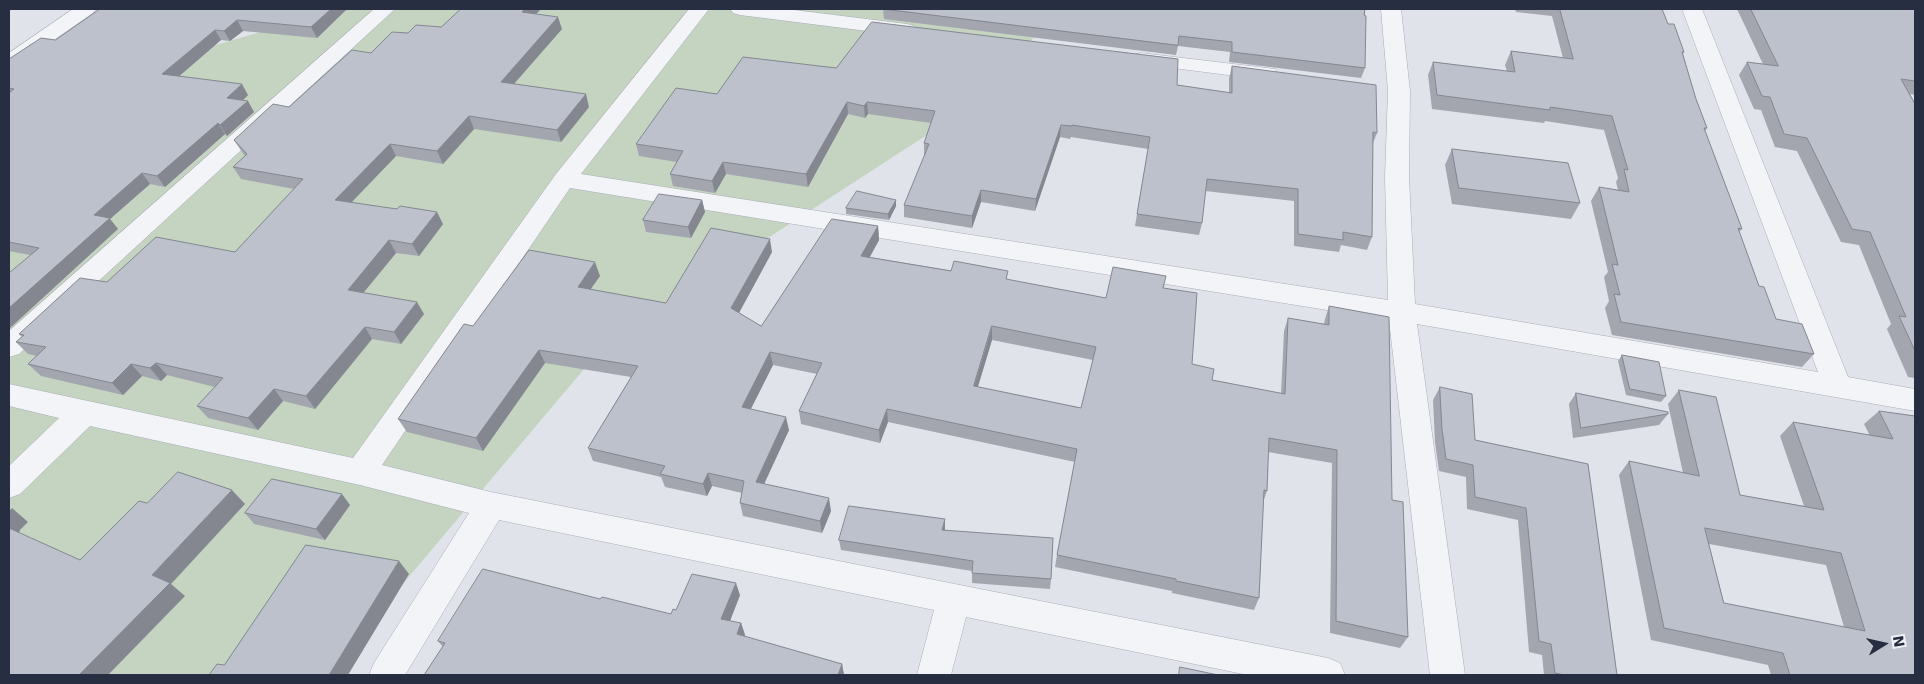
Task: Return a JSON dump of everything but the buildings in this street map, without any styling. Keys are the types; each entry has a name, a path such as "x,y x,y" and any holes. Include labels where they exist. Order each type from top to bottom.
{"street":[{"path":"9,62 86,9"},
{"path":"9,347 385,9"},
{"path":"360,472 564,179 699,9"},
{"path":"740,9 927,32"},
{"path":"1391,9 1389,90 1398,178 1402,312 1447,675"},
{"path":"1692,9 1838,388"},
{"path":"1124,56 1291,77"},
{"path":"564,179 1402,312 1915,400"},
{"path":"9,395 84,413 360,472 491,505 1328,675"},
{"path":"9,485 84,413"},
{"path":"386,675 491,505"},
{"path":"934,675 954,598"}],"green space":[{"path":"340,9 1051,9 1004,85 606,343 326,675 9,675 9,105"}]}
